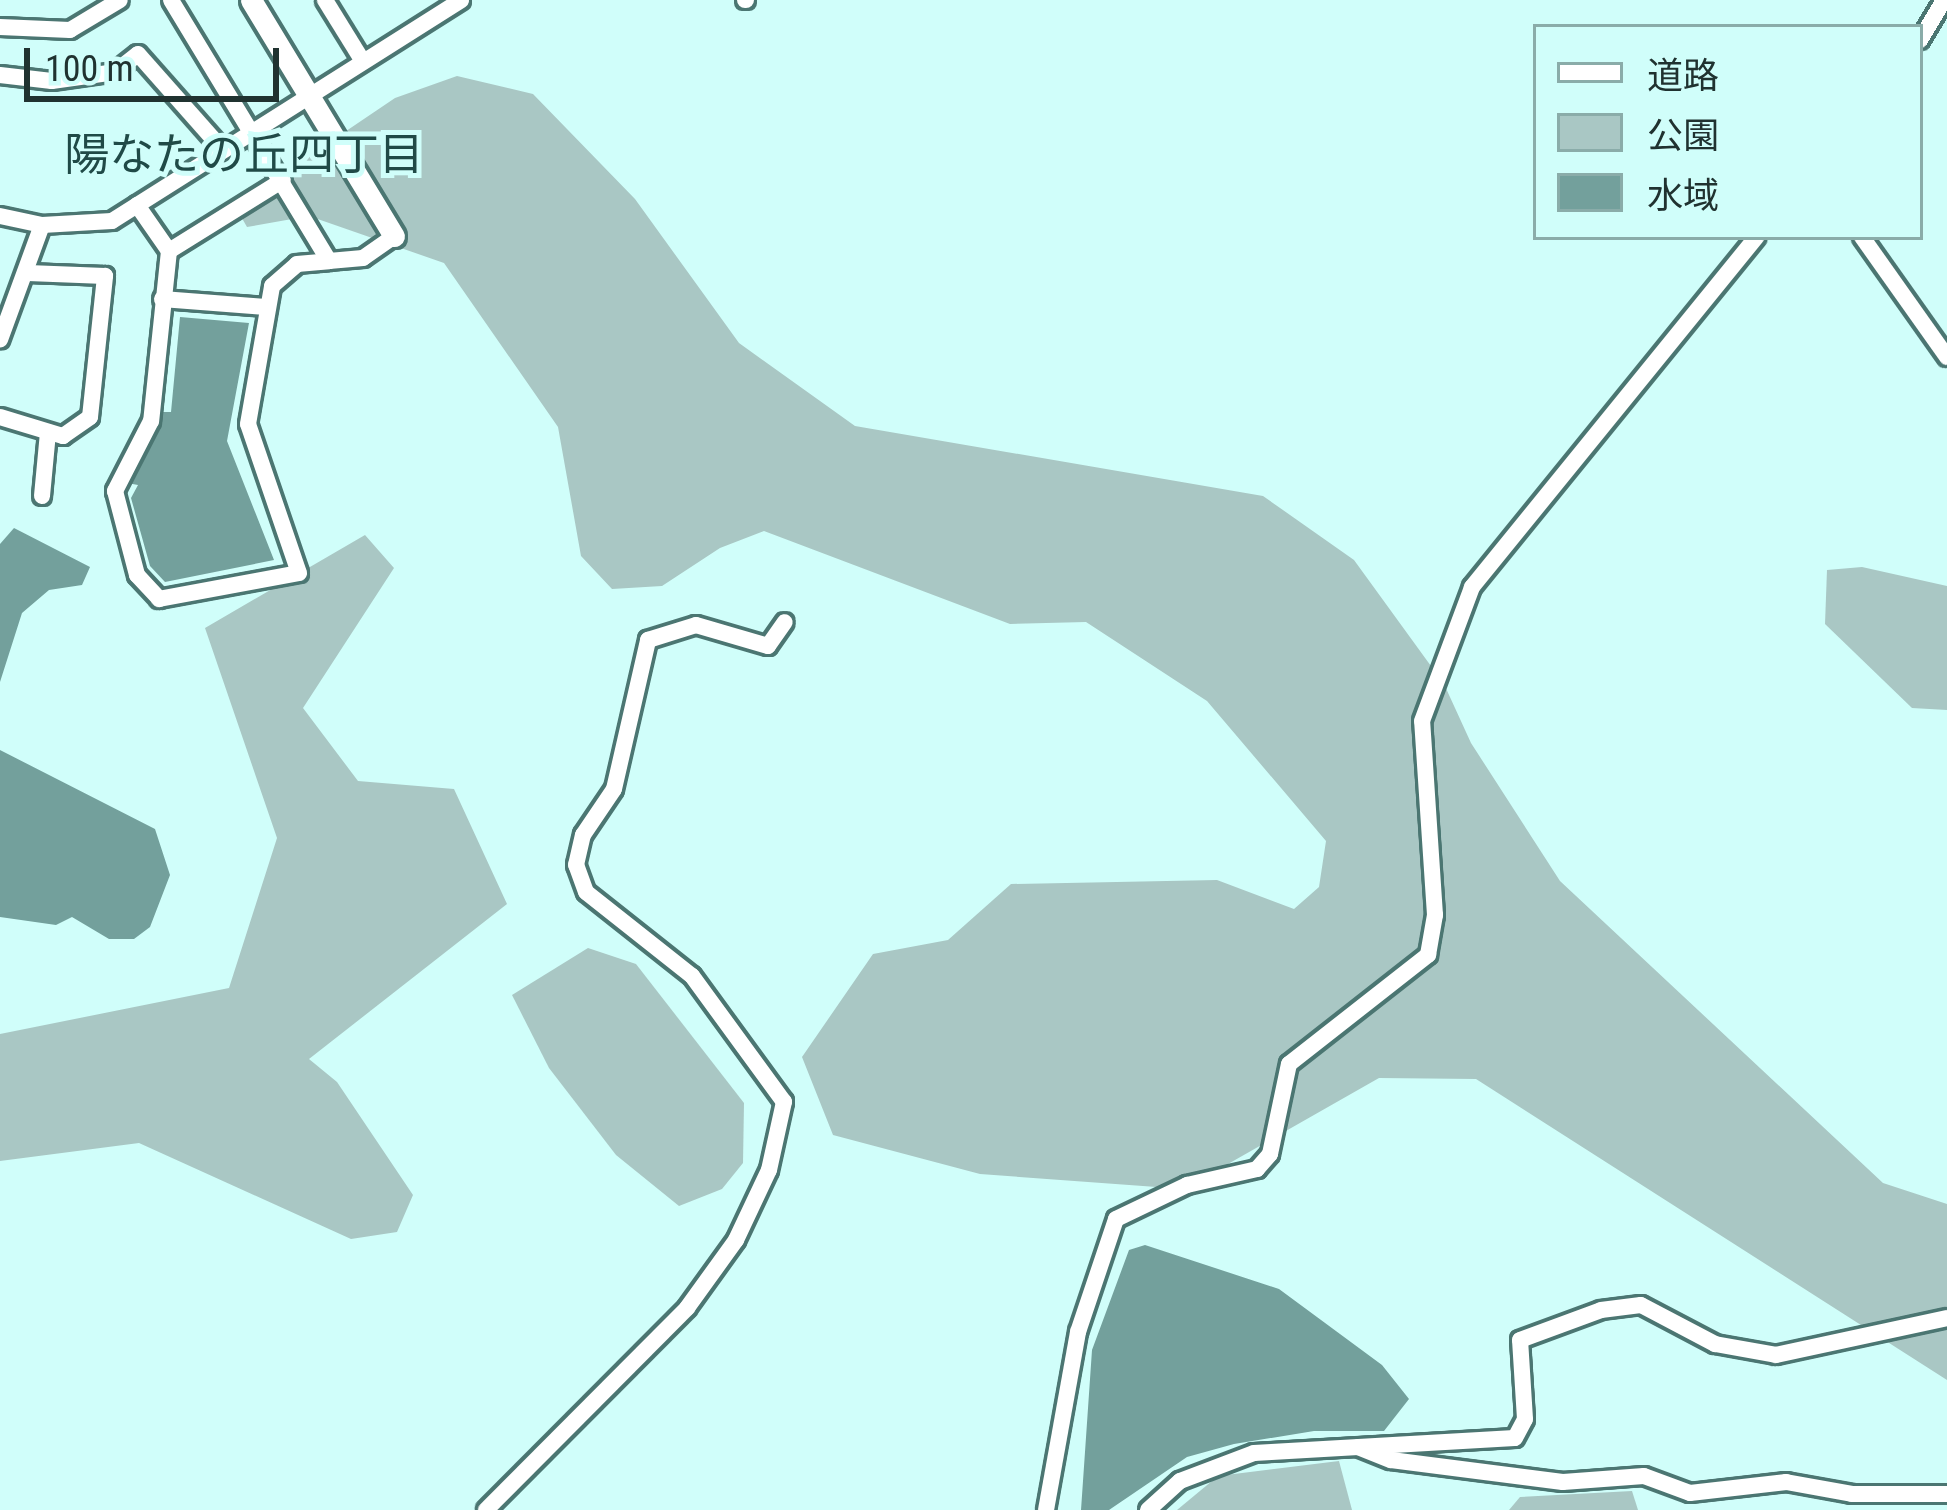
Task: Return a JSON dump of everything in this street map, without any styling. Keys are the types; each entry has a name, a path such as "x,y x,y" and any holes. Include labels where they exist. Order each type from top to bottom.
{"street":[{"path":"0,26 70,30 120,0"},
{"path":"171,0 329,261"},
{"path":"137,205 169,251 151,422 115,491 136,574 159,599 298,573 248,424 266,308 283,272 363,258 394,236 250,0"},
{"path":"0,216 42,225 112,221 461,0"},
{"path":"1923,35 1944,0"},
{"path":"333,3 362,60"},
{"path":"0,75 52,81 94,75 138,55 223,150"},
{"path":"169,251 283,180"},
{"path":"0,340 5,315 28,273 42,225"},
{"path":"1046,1510 1078,1332 1116,1219 1187,1185 1257,1169 1270,1154 1289,1064 1428,955 1436,915 1422,721 1472,587 1754,240"},
{"path":"1864,240 1947,357"},
{"path":"0,417 63,436 90,417 105,276 28,273"},
{"path":"162,299 266,308"},
{"path":"42,496 48,431"},
{"path":"486,1510 687,1308 736,1240 769,1170 784,1102 692,976 586,892 576,865 583,835 614,789 648,640 696,625 768,646 785,622"},
{"path":"1148,1510 1180,1481 1270,1451 1515,1438 1526,1419 1520,1340 1601,1310 1641,1305 1715,1344 1776,1355 1947,1318"},
{"path":"1358,1447 1390,1460 1563,1482 1634,1474 1690,1493 1786,1482 1852,1494 1947,1494"}],"green space":[{"path":"457,76 533,94 635,199 739,343 855,426 1263,496 1354,560 1444,684 1471,743 1560,881 1883,1183 1947,1204 1947,1380 1476,1079 1379,1078 1184,1189 980,1174 833,1135 802,1057 873,954 948,940 1011,884 1217,880 1294,909 1319,887 1326,841 1207,701 1086,622 1010,624 764,531 720,548 662,586 612,589 581,556 558,427 444,263 309,216 247,227 235,206 395,98"},
{"path":"365,535 394,568 303,708 358,781 454,789 507,904 309,1059 337,1082 413,1195 397,1232 351,1239 139,1143 0,1161 0,1034 229,988 277,838 205,628"},
{"path":"1862,567 1947,586 1947,710 1912,708 1825,624 1827,570"},
{"path":"588,948 636,964 744,1103 743,1163 722,1189 679,1206 616,1155 549,1068 512,995"},
{"path":"1339,1461 1352,1510 1177,1510 1218,1476"},
{"path":"1632,1491 1638,1510 1509,1510 1520,1497"}],"water":[{"path":"180,317 249,323 227,441 274,560 165,582 150,566 131,498 138,485 127,483 159,412 171,412"},
{"path":"14,528 90,567 82,585 49,590 22,613 0,682 0,544"},
{"path":"0,750 155,829 170,875 150,927 134,939 109,939 72,917 56,925 0,917"},
{"path":"1145,1245 1279,1289 1382,1365 1409,1399 1384,1431 1314,1431 1234,1444 1187,1457 1109,1510 1081,1510 1092,1350 1129,1250"}],"district":[{"name":"陽なたの丘四丁目","path":"244,155"}]}
